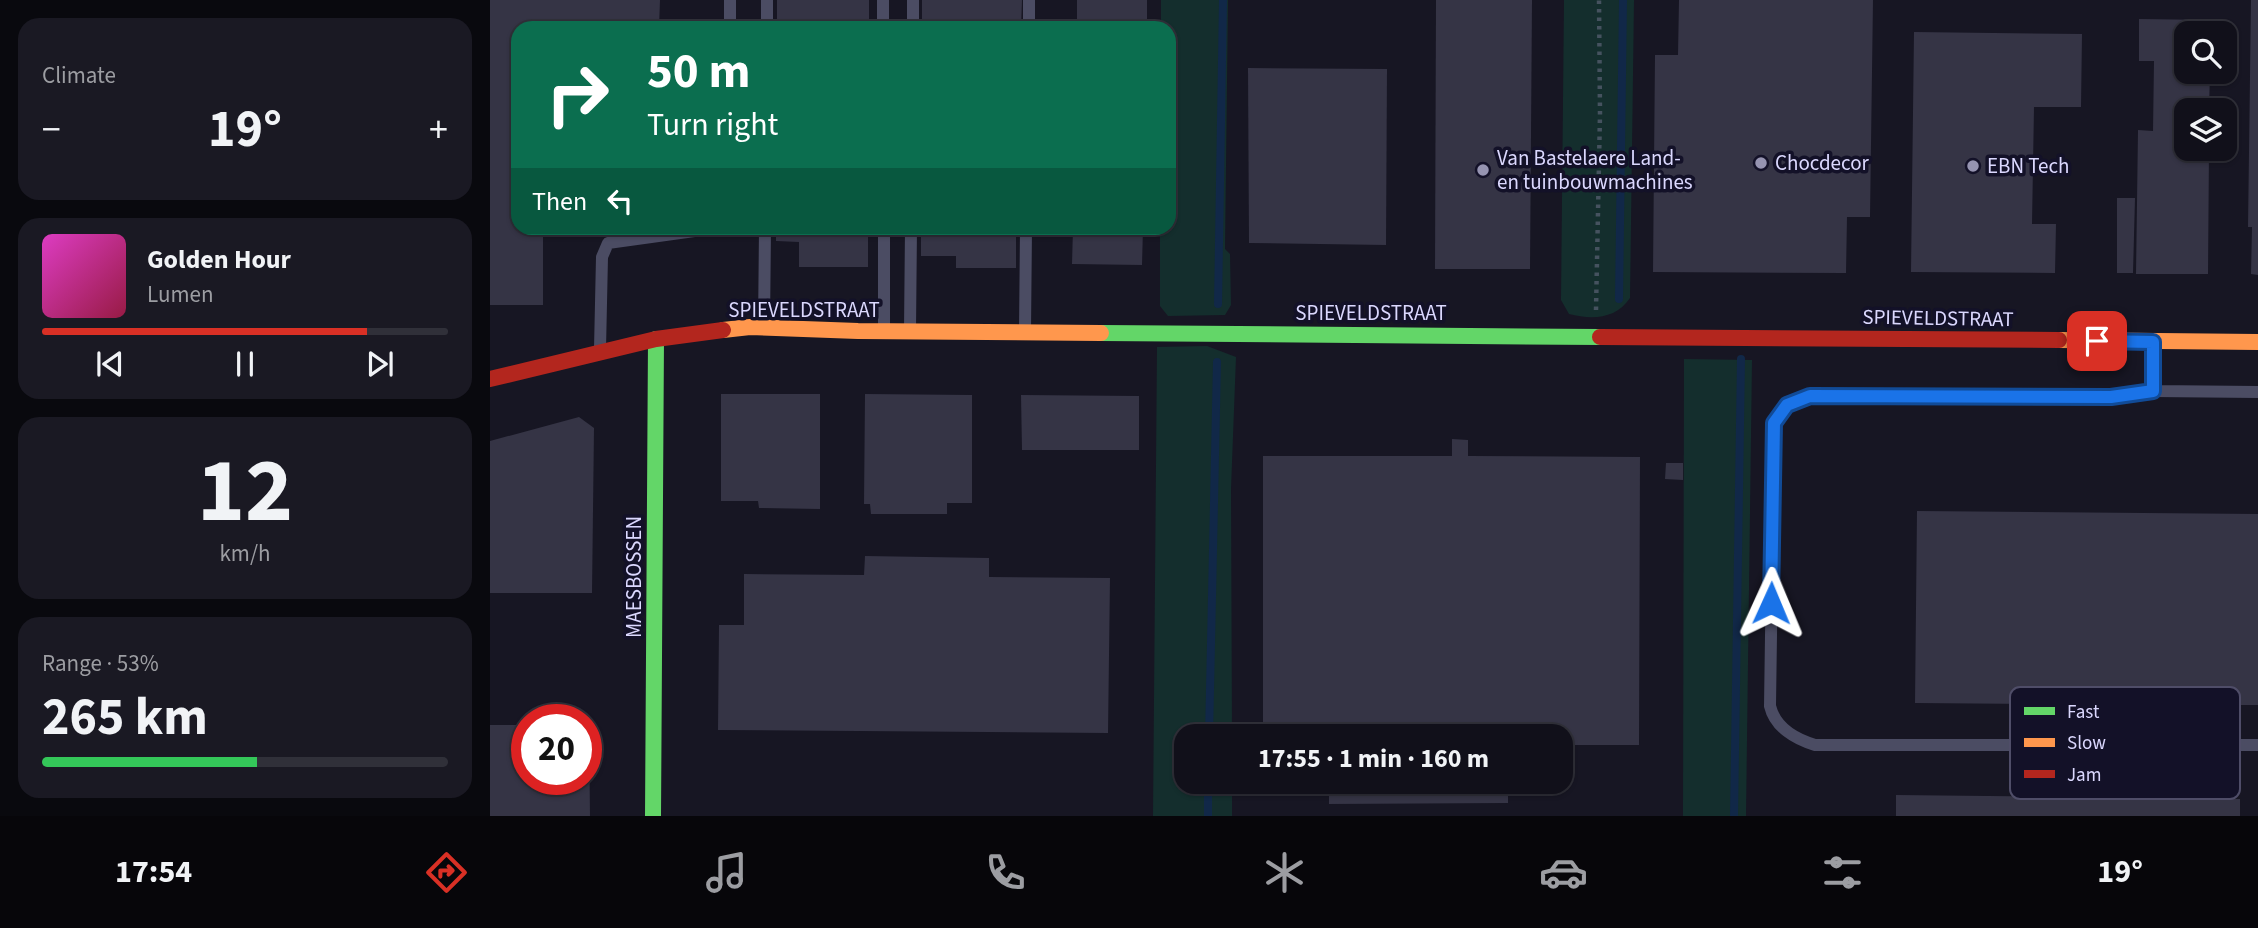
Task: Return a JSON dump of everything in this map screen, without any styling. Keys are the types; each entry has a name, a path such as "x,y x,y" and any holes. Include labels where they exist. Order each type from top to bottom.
{"street":[{"name":"SPIEVELDSTRAAT","path":"490,379 656,339 750,327 884,331 2258,342"},
{"name":"MAESBOSSEN","path":"653,816 656,339"}],"lane":[{"path":"730,0 730,21"},
{"path":"767,0 767,21"},
{"path":"883,0 883,21"},
{"path":"912,21 913,0"},
{"path":"1029,0 1029,21"},
{"path":"600,352 602,257 608,243 666,235"},
{"path":"764,328 765,235"},
{"path":"884,235 884,331"},
{"path":"910,331 911,235"},
{"path":"1025,332 1026,235"},
{"path":"2153,342 2153,391"},
{"path":"2010,745 1815,745 1798,740 1773,719 1770,706 1774,423 1787,405 1810,396 2111,397 2153,391 2258,392"},
{"path":"2240,745 2258,745"}],"path":[{"path":"1595,336 1600,114 1599,0"}],"green space":[{"path":"1161,0 1228,0 1225,249 1230,254 1231,305 1225,315 1168,316 1160,306 1160,235 1176,235 1176,21 1161,21"},
{"path":"1564,0 1634,0 1630,298 1611,314 1595,317 1569,314 1561,300"},
{"path":"1207,346 1236,357 1231,489 1232,724 1174,724 1174,794 1232,794 1232,816 1153,816 1157,347"},
{"path":"1684,359 1752,360 1746,816 1683,816"}],"building":[{"path":"490,0 660,0 659,21 511,21 511,235 543,235 543,305 490,305"},
{"path":"777,0 869,0 869,21 777,21"},
{"path":"922,0 1022,0 1021,21 922,21"},
{"path":"1077,0 1147,0 1147,21 1077,21"},
{"name":"Van Bastelaere Land- en tuinbouwmachines","path":"1436,0 1532,0 1530,269 1435,269"},
{"name":"Chocdecor","path":"1679,0 1873,0 1870,217 1847,217 1846,273 1653,272 1655,55 1678,55"},
{"path":"2251,0 2258,0 2258,275 2251,274 2252,227 2248,227"},
{"path":"2139,19 2210,20 2174,21 2174,84 2210,84 2209,98 2174,98 2174,161 2209,161 2208,274 2136,274 2138,130 2153,131 2154,61 2139,61"},
{"name":"EBN Tech","path":"1914,32 2082,34 2081,107 2034,107 2032,224 2056,224 2055,273 1911,272"},
{"path":"1248,68 1387,69 1386,245 1249,243"},
{"path":"2117,198 2135,198 2133,273 2117,273"},
{"path":"776,235 868,235 868,267 799,267 799,242 776,241"},
{"path":"921,235 1016,235 1016,268 956,268 956,256 921,256"},
{"path":"1073,235 1143,235 1142,265 1072,264"},
{"path":"721,394 820,394 820,509 759,508 758,501 721,501"},
{"path":"865,394 972,395 972,503 947,503 947,514 871,514 870,504 864,504"},
{"path":"1021,395 1139,396 1139,450 1022,450"},
{"path":"579,417 594,428 592,593 490,593 490,441"},
{"path":"1452,439 1468,440 1468,456 1640,457 1639,745 1573,745 1573,724 1263,724 1263,456 1452,456"},
{"path":"1666,463 1683,463 1683,480 1665,479"},
{"path":"1917,511 2258,514 2258,705 2240,705 2240,687 2010,687 2010,704 1915,703"},
{"path":"865,556 989,558 989,577 1110,578 1108,733 718,730 719,625 744,625 744,574 864,575"},
{"path":"490,725 511,725 511,795 590,795 590,816 490,816"},
{"path":"1329,794 1508,794 1508,803 1329,804"},
{"path":"1896,795 2010,796 2010,799 2240,799 2240,816 1896,816"}],"waterway":[{"path":"1218,304 1223,0"},
{"path":"1619,299 1623,0"},
{"path":"1734,816 1741,359"},
{"path":"1209,724 1217,362"},
{"path":"1208,794 1208,816"}],"traffic: fast":[{"path":"1101,333 1600,337"},
{"path":"653,816 656,339"}],"traffic: slow":[{"path":"723,330 750,327 858,331 1101,333"},
{"path":"2059,340 2258,342"}],"traffic: jam":[{"path":"490,379 656,339 723,330"},
{"path":"1600,337 2059,340"}],"place":[{"name":"Chocdecor","path":"1761,163"},
{"name":"EBN Tech","path":"1973,166"},
{"name":"Van Bastelaere Land- en tuinbouwmachines","path":"1483,170"}],"route":[{"path":"1771,603 1774,423 1787,405 1810,396 2111,397 2153,391 2153,342 2097,341"}]}
